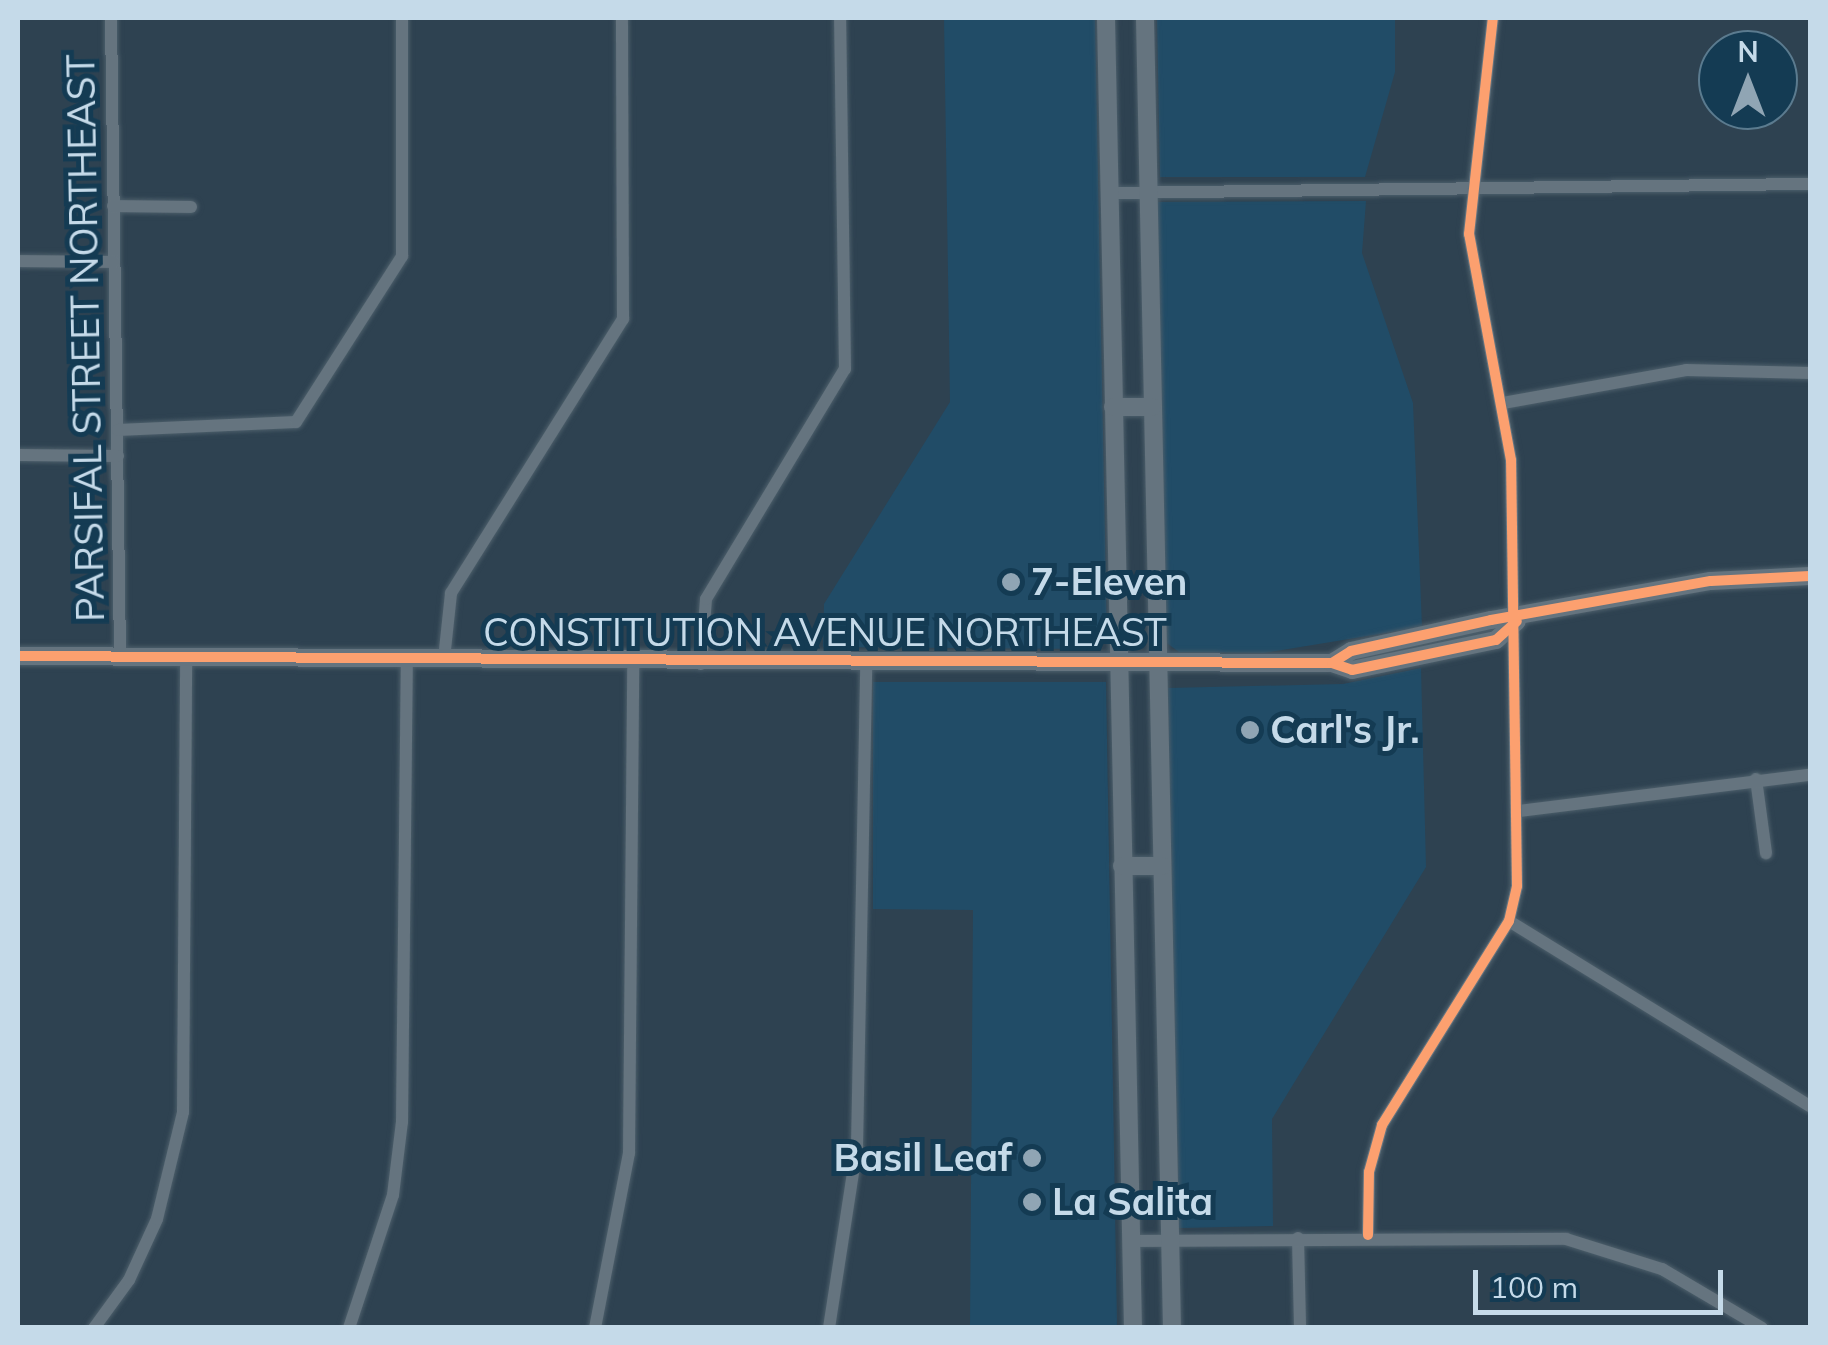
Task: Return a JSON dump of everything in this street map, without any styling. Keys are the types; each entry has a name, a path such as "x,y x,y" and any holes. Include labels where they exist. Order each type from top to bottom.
{"main road":[{"path":"1106,18 1133,1328"},
{"path":"1144,18 1172,1328"},
{"path":"1113,407 1152,407"},
{"name":"CONSTITUTION AVENUE NORTHEAST","path":"18,656 866,666 1332,663 1352,670 1496,640 1517,621 1711,581 1810,576"},
{"path":"1122,866 1162,866"}],"street":[{"name":"PARSIFAL STREET NORTHEAST","path":"111,18 120,657"},
{"path":"118,430 296,422 402,256 402,18"},
{"path":"444,660 451,593 628,299 622,18"},
{"path":"702,664 706,599 844,368 840,18"},
{"path":"1368,1236 1369,1172 1382,1125 1509,920 1519,811 1517,621 1502,403 1472,273 1471,191 1493,18"},
{"path":"1109,193 1471,191 1608,181 1810,184"},
{"path":"114,206 190,207"},
{"path":"18,261 114,262"},
{"path":"1502,403 1686,370 1810,373"},
{"path":"18,456 118,456"},
{"path":"94,1328 129,1280 157,1218 183,1112 186,658"},
{"path":"348,1328 393,1194 402,1122 406,659"},
{"path":"595,1328 629,1153 634,662"},
{"path":"829,1328 858,1147 866,666"},
{"path":"1519,811 1597,806 1756,779 1810,774"},
{"path":"1756,779 1766,853"},
{"path":"1509,920 1810,1106"},
{"path":"1132,1241 1368,1236 1566,1239 1662,1269 1762,1328"},
{"path":"1298,1238 1300,1328"}],"shaded area":[{"path":"944,18 1095,18 1107,640 1097,649 823,647 824,604 950,402"},
{"path":"1157,18 1395,18 1395,72 1365,177 1160,177"},
{"path":"1366,201 1362,253 1413,403 1422,627 1264,653 1179,652 1164,641 1156,202"},
{"path":"1421,668 1426,867 1272,1119 1273,1226 1179,1228 1168,688 1343,684"},
{"path":"873,682 1106,682 1117,1327 970,1327 973,910 873,909"}],"cycle path":[{"path":"1368,1235 1369,1172 1382,1125 1509,921 1517,886 1511,460 1469,234 1493,18"},
{"path":"1332,663 1351,651 1491,620 1711,581 1810,576"},
{"path":"18,656 1332,663 1352,670 1496,640 1517,621"}],"place":[{"name":"7-Eleven","path":"1011,582"},
{"name":"Carl's Jr.","path":"1250,730"},
{"name":"Basil Leaf","path":"1032,1158"},
{"name":"La Salita","path":"1032,1202"}]}
